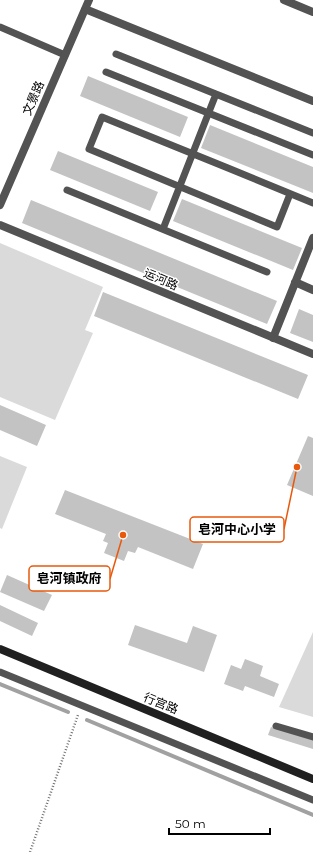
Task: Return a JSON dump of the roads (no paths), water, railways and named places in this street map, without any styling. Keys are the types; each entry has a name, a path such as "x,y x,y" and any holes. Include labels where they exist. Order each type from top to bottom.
{"main road":[{"name":"行宫路","path":"0,650 313,779"}],"street":[{"name":"文景路","path":"0,205 89,0"},
{"path":"284,0 313,12"},
{"path":"85,9 313,101"},
{"name":"运河路","path":"0,225 313,354"},
{"path":"273,338 313,238"},
{"path":"295,282 313,290"}],"lane":[{"path":"0,27 65,55"},
{"path":"116,54 313,133"},
{"path":"106,72 313,156"},
{"path":"163,229 216,94"},
{"path":"290,194 278,226 89,149 102,117 313,203"},
{"path":"67,190 267,272"},
{"path":"0,672 313,800"},
{"path":"276,726 313,737"}],"waterway":[{"path":"0,684 68,712"},
{"path":"87,720 313,815"}],"place":[{"name":"皂河中心小学","path":"297,467"},
{"name":"皂河镇政府","path":"123,535"}]}
